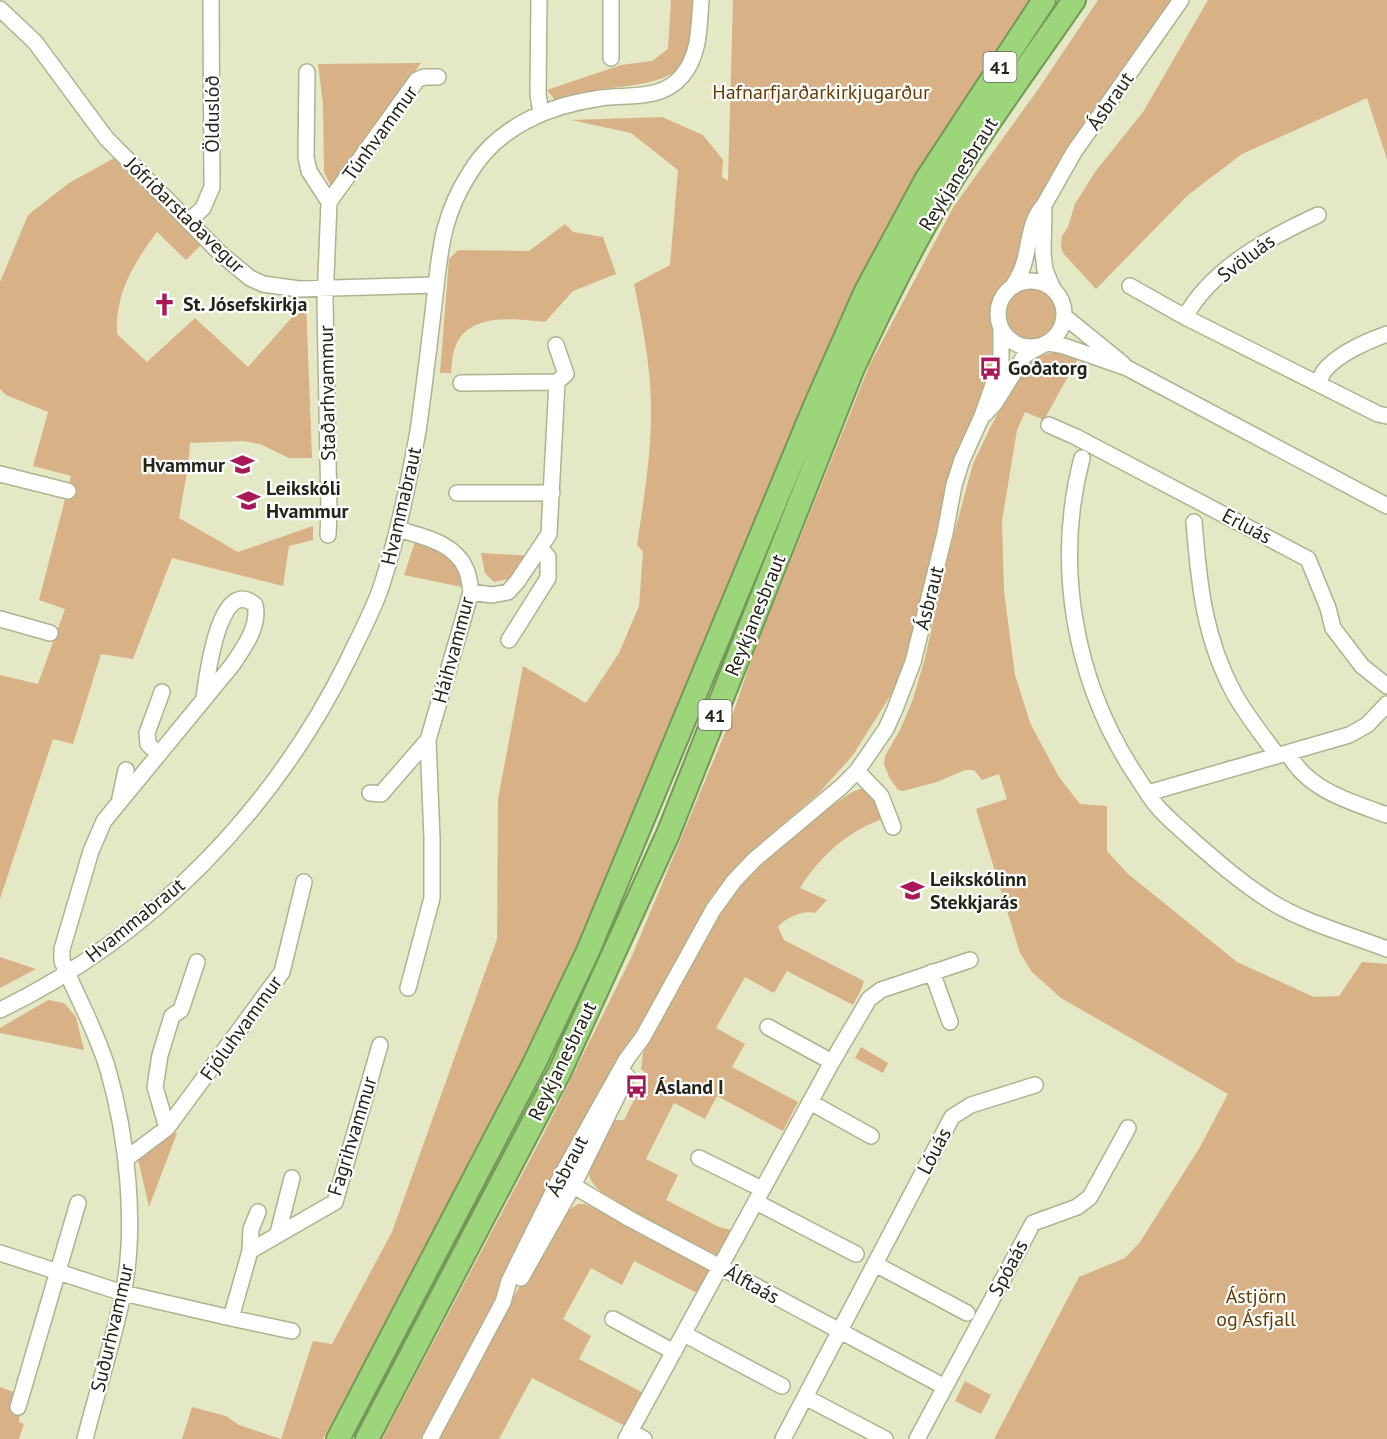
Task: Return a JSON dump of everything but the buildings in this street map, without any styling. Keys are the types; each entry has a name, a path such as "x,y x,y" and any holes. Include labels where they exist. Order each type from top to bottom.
{"highway":[{"name":"Reykjanesbraut","path":"338,1439 533,1066 588,951 815,406 866,291 926,180 1044,0"},
{"name":"Reykjanesbraut","path":"367,1439 560,1071 668,834 848,380 884,301 940,198 1002,102 1074,0"}],"street":[{"name":"Ölduslóð","path":"189,221 203,208 212,187 211,0"},
{"path":"539,0 538,94 541,113"},
{"path":"611,0 611,58"},
{"name":"Hvammabraut","path":"0,1010 68,974 118,938 191,874 236,830 279,776 324,705 369,617 383,583 398,529 419,422 438,258 450,207 469,173 485,151 507,132 541,113 585,100 646,96 679,80 696,52 701,0"},
{"name":"Ásbraut","path":"1013,286 1021,274 1032,224 1037,212 1044,205 1074,152 1181,0"},
{"name":"Jófríðarstaðavegur","path":"0,9 35,42 106,138 221,254 250,278 263,284 299,289 436,285"},
{"name":"Túnhvammur","path":"307,72 306,157 309,171 329,202 417,80 424,77 438,77"},
{"path":"325,287 329,202"},
{"name":"Ásbraut","path":"1044,205 1043,253 1045,270 1053,290"},
{"name":"Svöluás","path":"1185,317 1192,305 1212,283 1237,262 1282,232 1318,215"},
{"path":"1044,344 1060,331 1064,316 1063,305 1053,290 1037,282 1025,281 1006,292 997,310 1001,330 1011,342 1025,347 1044,344 1064,346 1127,368 1387,506"},
{"path":"1130,286 1185,317 1378,414 1387,416"},
{"name":"Staðarhvammur","path":"325,287 328,535"},
{"path":"1064,316 1127,368"},
{"name":"Ásbraut","path":"430,1439 503,1302 509,1281 566,1182 626,1060 643,1037 713,910 734,881 755,859 841,787 856,771 886,729 904,688 918,645 954,485 1001,362 1001,330"},
{"path":"1319,384 1324,371 1344,355 1368,341 1387,334"},
{"name":"Ásbraut","path":"982,416 995,403 1025,355 1044,344"},
{"path":"461,383 557,382 566,374 556,345"},
{"path":"471,592 492,595 507,592 517,582 549,534 557,382"},
{"name":"Erluás","path":"1049,425 1308,559 1334,628 1362,666 1387,686"},
{"path":"1082,458 1071,506 1070,588 1076,631 1088,674 1107,725 1148,793 1169,819 1214,860 1272,903 1307,920 1387,949"},
{"path":"0,474 68,491"},
{"path":"457,493 552,493"},
{"name":"Erluás","path":"1194,522 1202,601 1214,649 1236,698 1302,775 1356,805 1387,815"},
{"name":"Háihvammur","path":"398,529 450,548 466,570 471,592 428,740 432,898 408,988"},
{"path":"509,640 548,578 548,557 540,548"},
{"name":"Suðurhvammur","path":"85,1439 123,1293 130,1242 126,1159 117,1106 107,1068 62,961 62,949 92,851 104,821 233,664 250,636 256,611 255,605 250,601 239,599 226,610 208,666 204,698"},
{"path":"0,619 50,633"},
{"path":"158,754 148,744 147,732 162,692"},
{"path":"1148,793 1350,735 1367,725 1386,707"},
{"name":"Háihvammur","path":"370,793 381,794 428,740"},
{"path":"119,804 126,770"},
{"path":"856,771 881,796 893,827"},
{"name":"Fjóluhvammur","path":"126,1159 167,1128 282,972 304,882"},
{"path":"634,1436 674,1352 720,1266 869,999 881,990 970,960"},
{"path":"167,1128 155,1087 159,1064 172,1016 182,1010 197,962"},
{"path":"932,972 950,1022"},
{"path":"768,1027 832,1062"},
{"name":"Fagrihvammur","path":"250,1251 335,1202 380,1045"},
{"name":"Lóuás","path":"783,1439 952,1117 971,1105 1035,1085"},
{"path":"810,1102 871,1136"},
{"name":"Spóaás","path":"917,1439 1033,1223 1077,1207 1090,1197 1128,1128"},
{"path":"699,1158 856,1254"},
{"path":"279,1233 292,1178"},
{"name":"Álftaás","path":"566,1182 630,1219 945,1387"},
{"path":"18,1407 78,1203"},
{"path":"231,1318 250,1251 251,1229 258,1212"},
{"path":"0,1253 123,1293 292,1331"},
{"path":"875,1264 967,1313"},
{"path":"613,1318 674,1352"},
{"path":"684,1334 782,1386"},
{"path":"805,1397 885,1439"}],"green space":[{"path":"671,0 694,0 692,46 684,63 675,72 648,82 586,92 555,100 547,90 621,65 652,61 668,49"},
{"name":"Hafnarfjarðarkirkjugarður","path":"733,0 1030,0 911,194 579,948 485,1136 323,1439 281,1439 313,1341 332,1344 392,1232 497,939 498,799 523,666 586,703 619,653 639,606 643,552 637,545 649,457 651,403 643,328 634,284 670,265 678,170 631,133 571,120 662,117 703,135 723,160 722,177 728,181"},
{"path":"1098,0 1172,0 1054,177 1029,258 1002,292 992,358 995,371 950,481 910,645 897,685 853,755 820,792 745,857 711,897 531,1224 484,1322 420,1439 382,1439 543,1135 632,956 732,716 754,652 870,364 954,206 1037,91"},
{"path":"1208,0 1387,0 1387,159 1367,98 1242,154 1188,195 1096,289 1063,253 1062,236 1068,227 1075,204 1095,172 1143,112"},
{"path":"421,63 333,190 324,172 323,104 318,64"},
{"path":"118,156 204,242 186,260 157,232 128,279 119,305 117,334 147,362 195,318 248,367 295,314 279,299 306,301 312,458 289,458 260,444 243,441 190,443 179,518 238,552 313,526 313,540 289,546 283,586 172,558 133,659 101,654 73,744 53,739 0,899 0,675 38,684 65,609 39,600 71,476 33,466 48,412 6,395 0,389 0,282 28,215 69,183"},
{"path":"565,224 573,232 603,237 616,274 573,291 545,322 508,319 483,322 472,327 463,334 456,345 451,373 440,373 449,259 458,250 529,251"},
{"path":"1026,289 1036,289 1049,296 1056,309 1056,319 1049,332 1036,339 1026,339 1017,335 1010,328 1006,319 1006,309 1010,300 1017,293"},
{"name":"Ástjörn og Ásfjall","path":"1064,350 1080,355 1044,420 1025,412 1017,430 1002,521 1004,591 1015,675 1031,725 1059,777 1080,804 1107,806 1107,851 1127,873 1237,962 1314,997 1339,996 1362,962 1387,964 1387,1439 994,1439 1079,1277 1125,1258 1140,1242 1200,1147 1228,1094 1061,998 1032,972 1020,953 976,809 1007,799 999,774 982,780 974,770 965,770 937,782 903,791 898,790 884,764 885,756 912,702 924,662 948,556 973,464 1015,381 1027,365 1042,355"},
{"path":"415,542 440,548 460,570 462,587 404,575"},
{"path":"481,553 531,556 508,579 494,582 485,573"},
{"path":"863,788 871,790 885,818 859,830 836,846 808,876 800,888 827,900 815,913 795,915 778,927 784,940 864,981 853,1005 787,971 774,993 745,977 716,1028 745,1044 732,1067 798,1102 783,1131 717,1096 705,1119 674,1103 646,1159 678,1175 666,1200 719,1227 731,1230 717,1255 712,1254 642,1219 606,1195 594,1184 589,1174 591,1162 602,1138 614,1120 624,1120 647,1074 641,1069 643,1053 727,900 747,875 789,836 852,792"},
{"path":"0,957 36,969 0,988"},
{"path":"48,1000 64,1003 76,1017 84,1050 0,1033 0,1028"},
{"path":"861,1047 888,1063 883,1073 855,1058"},
{"path":"170,1133 177,1133 149,1207 138,1159"},
{"path":"578,1204 585,1204 630,1225 713,1269 703,1296 634,1261 622,1285 591,1268 563,1319 591,1336 579,1359 647,1395 629,1428 532,1378 499,1439 438,1439 514,1296 563,1214"},
{"path":"965,1381 991,1395 981,1414 955,1401"},
{"path":"0,1387 22,1395 19,1422 24,1424 19,1439 0,1439"},
{"path":"192,1407 226,1416 239,1425 281,1439 182,1439"}],"place":[{"name":"St. Jósefskirkja","path":"165,304"},
{"name":"Goðatorg","path":"990,368"},
{"name":"Hvammur","path":"243,465"},
{"name":"Leikskóli Hvammur","path":"248,500"},
{"name":"Leikskólinn Stekkjarás","path":"912,890"},
{"name":"Ásland I","path":"637,1087"}]}
